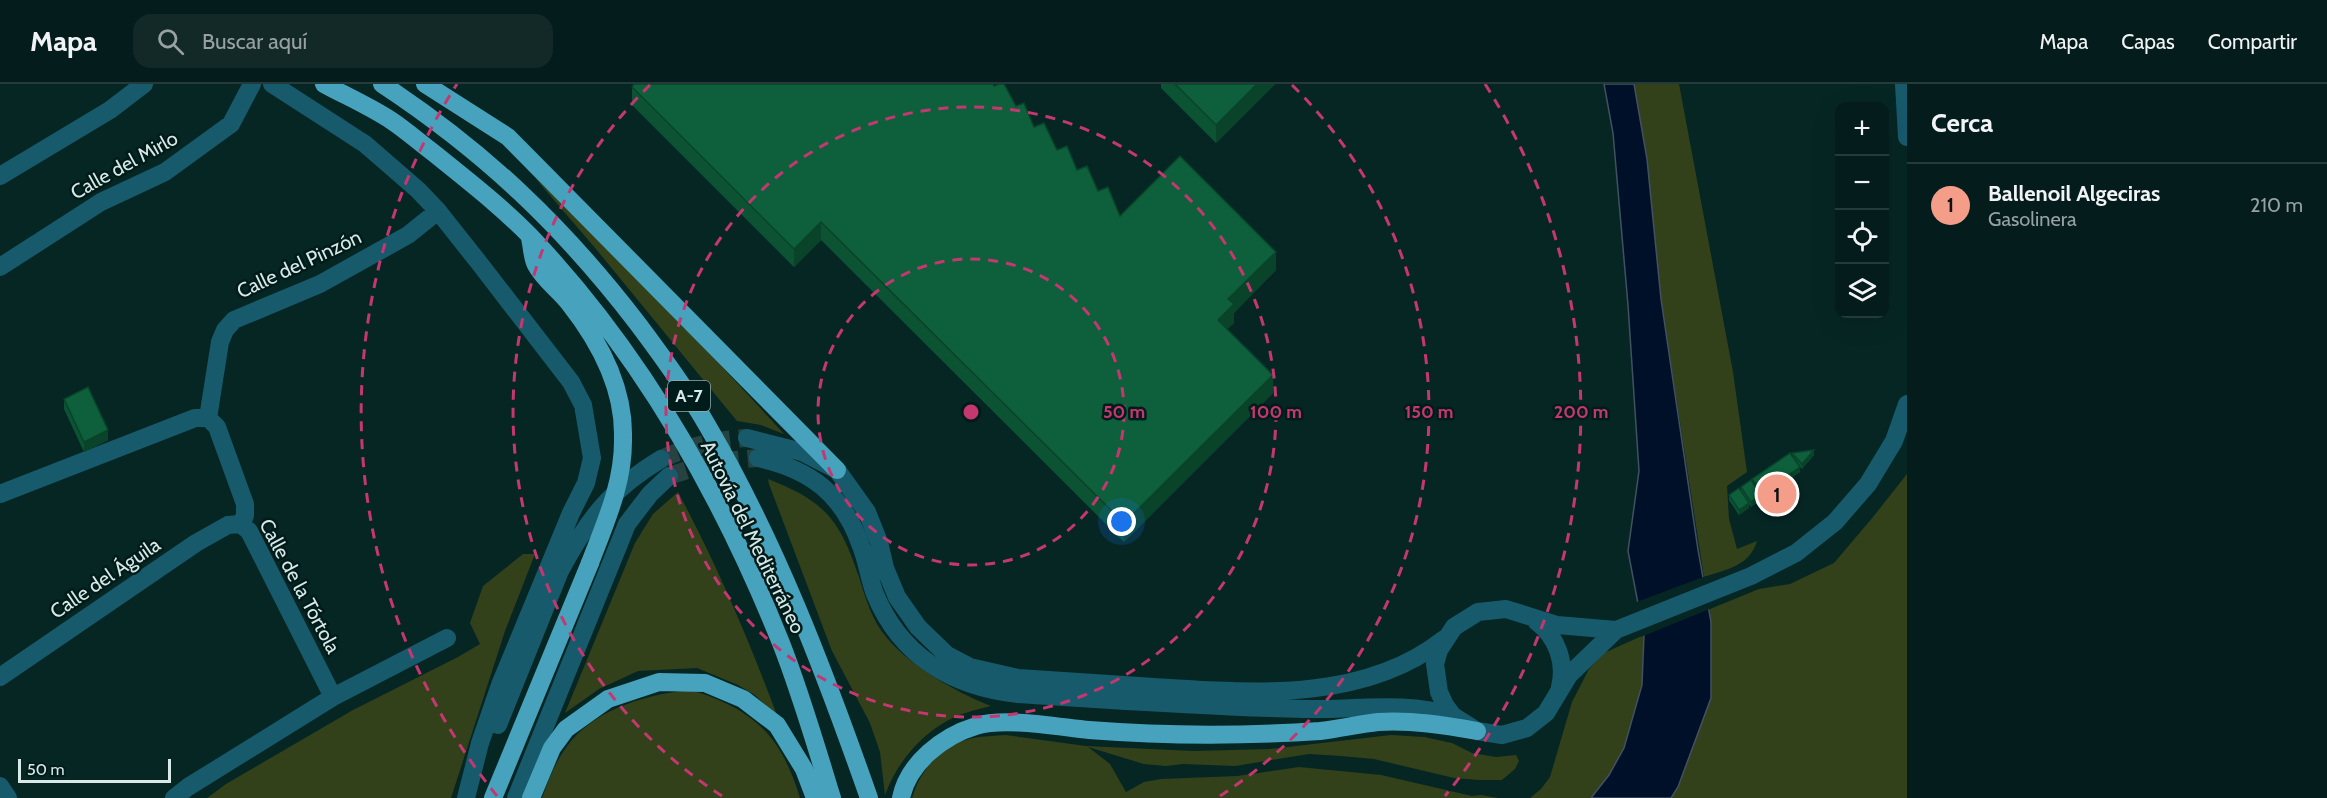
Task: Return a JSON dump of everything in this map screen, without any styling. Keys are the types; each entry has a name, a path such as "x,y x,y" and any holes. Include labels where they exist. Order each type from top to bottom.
{"highway":[{"name":"Autovía del Mediterráneo","path":"324,84 391,120 463,176 530,236 595,312 630,359 668,417 742,555 781,643 806,713 832,798"},
{"name":"Autovía del Mediterráneo","path":"382,84 424,112 486,161 546,216 606,283 660,354 707,424 787,582 814,645 869,798"},
{"path":"425,84 508,137 837,470"},
{"path":"493,798 590,563 620,480 624,458 620,403 610,372 596,341 569,303 535,264 530,236"},
{"path":"531,798 552,748 566,729 608,699 660,682 705,683 743,699 777,725 804,769 815,798"},
{"path":"901,798 904,787 921,759 947,738 977,725 1008,723 1207,736 1322,730 1377,722 1421,721 1477,731"}],"street":[{"path":"0,176 110,111 144,84"},
{"name":"Calle del Mirlo","path":"0,267 100,202 165,172 231,124 252,84"},
{"path":"272,84 365,144 405,176 438,211 571,382 583,405 592,458 586,483 571,513 500,685 480,743 467,798"},
{"path":"1904,84 1907,137"},
{"name":"Calle del Pinzón","path":"208,418 220,342 225,330 234,320 320,284 408,235 438,211"},
{"path":"1445,638 1435,664 1435,678 1444,705 1454,716 1464,725 1477,731 1502,735 1527,728 1546,713 1569,675 1585,657 1617,630 1751,576 1796,553 1835,522 1868,484 1894,441 1907,404"},
{"path":"0,494 195,418 208,418"},
{"name":"Calle de la Tórtola","path":"208,418 217,427 245,504 245,516 240,524 249,531 333,697"},
{"path":"747,438 802,452 837,470 867,512 897,597 918,627 947,655 970,667 991,673 1018,678 1216,691 1317,689 1354,682 1386,672 1426,653 1465,618 1485,610 1506,609 1557,625 1617,630"},
{"path":"758,458 783,464 808,475 832,496 842,507 861,545 875,593 896,631 928,662 965,683 988,691 1018,694 1306,709 1404,708 1433,710 1454,716"},
{"path":"467,798 570,551 593,516 610,497 643,470 665,468 650,494 627,524 516,798"},
{"name":"Calle del Águila","path":"0,677 196,543 228,525 240,524"},
{"path":"1533,618 1552,638 1558,651 1562,664 1558,692"},
{"path":"174,798 333,697 447,638"},
{"path":"0,786 8,798"}],"green space":[{"path":"1634,84 1679,84 1733,372 1747,472 1727,486 1729,519 1737,549 1757,541 1743,562 1704,577 1661,299 1647,159"},
{"path":"535,178 662,304 784,434 761,425 737,421"},
{"path":"1907,474 1907,798 1671,798 1678,787 1711,643 1710,609 1759,589 1790,584 1834,563"},
{"path":"768,479 804,496 828,515 845,541 874,619 898,650 944,683 991,706 959,715 932,731 912,749 896,771 885,795 880,752 870,723 832,651"},
{"path":"678,492 732,603 778,718 755,695 738,685 697,668 638,671 599,689 565,713 635,543 653,514"},
{"path":"523,554 535,554 505,631 451,798 207,798 226,784 353,710 480,644 470,623 483,586"},
{"path":"1644,635 1642,685 1624,748 1609,775 1591,798 1530,798 1550,777 1572,702 1589,669 1604,653"},
{"path":"691,690 732,706 762,728 784,757 800,798 542,798 562,753 572,740 597,719 643,699"},
{"path":"1006,735 1086,746 1193,751 1270,749 1391,735 1424,737 1452,743 1472,753 1496,757 1516,755 1519,761 1515,769 1502,780 1479,780 1454,778 1374,759 1309,754 1235,766 1183,764 1166,766 1144,764 1088,747 1110,764 1126,792 1144,782 1161,779 1237,776 1299,767 1381,775 1472,796 1498,798 912,798 921,777 942,752 973,738"}],"water":[{"path":"1604,84 1634,84 1647,159 1661,299 1698,550 1711,622 1711,698 1678,787 1671,798 1591,798 1609,775 1624,748 1642,685 1644,635 1628,551 1639,471 1613,133"}],"pier":[{"path":"1706,576 1712,608 1641,637 1634,603"}],"building":[{"path":"634,84 993,84 994,86 1004,84 1016,106 1024,103 1034,127 1044,123 1057,150 1067,146 1077,170 1087,166 1098,191 1108,187 1120,216 1180,156 1276,252 1228,299 1234,304 1218,320 1273,375 1124,523 821,222 794,249 632,87"},
{"path":"1175,84 1257,84 1216,125"},
{"path":"88,387 108,430 84,442 64,399"},
{"path":"1814,450 1802,464 1792,453"},
{"path":"1790,453 1800,467 1762,493 1752,479"},
{"path":"1751,480 1761,495 1751,502 1741,487"},
{"path":"1739,488 1749,503 1739,510 1729,495"}],"tunnel":[{"path":"661,459 703,444 747,438"},
{"path":"669,476 712,462 758,458"}],"place":[{"name":"Ballenoil Algeciras","path":"1777,494"}]}
